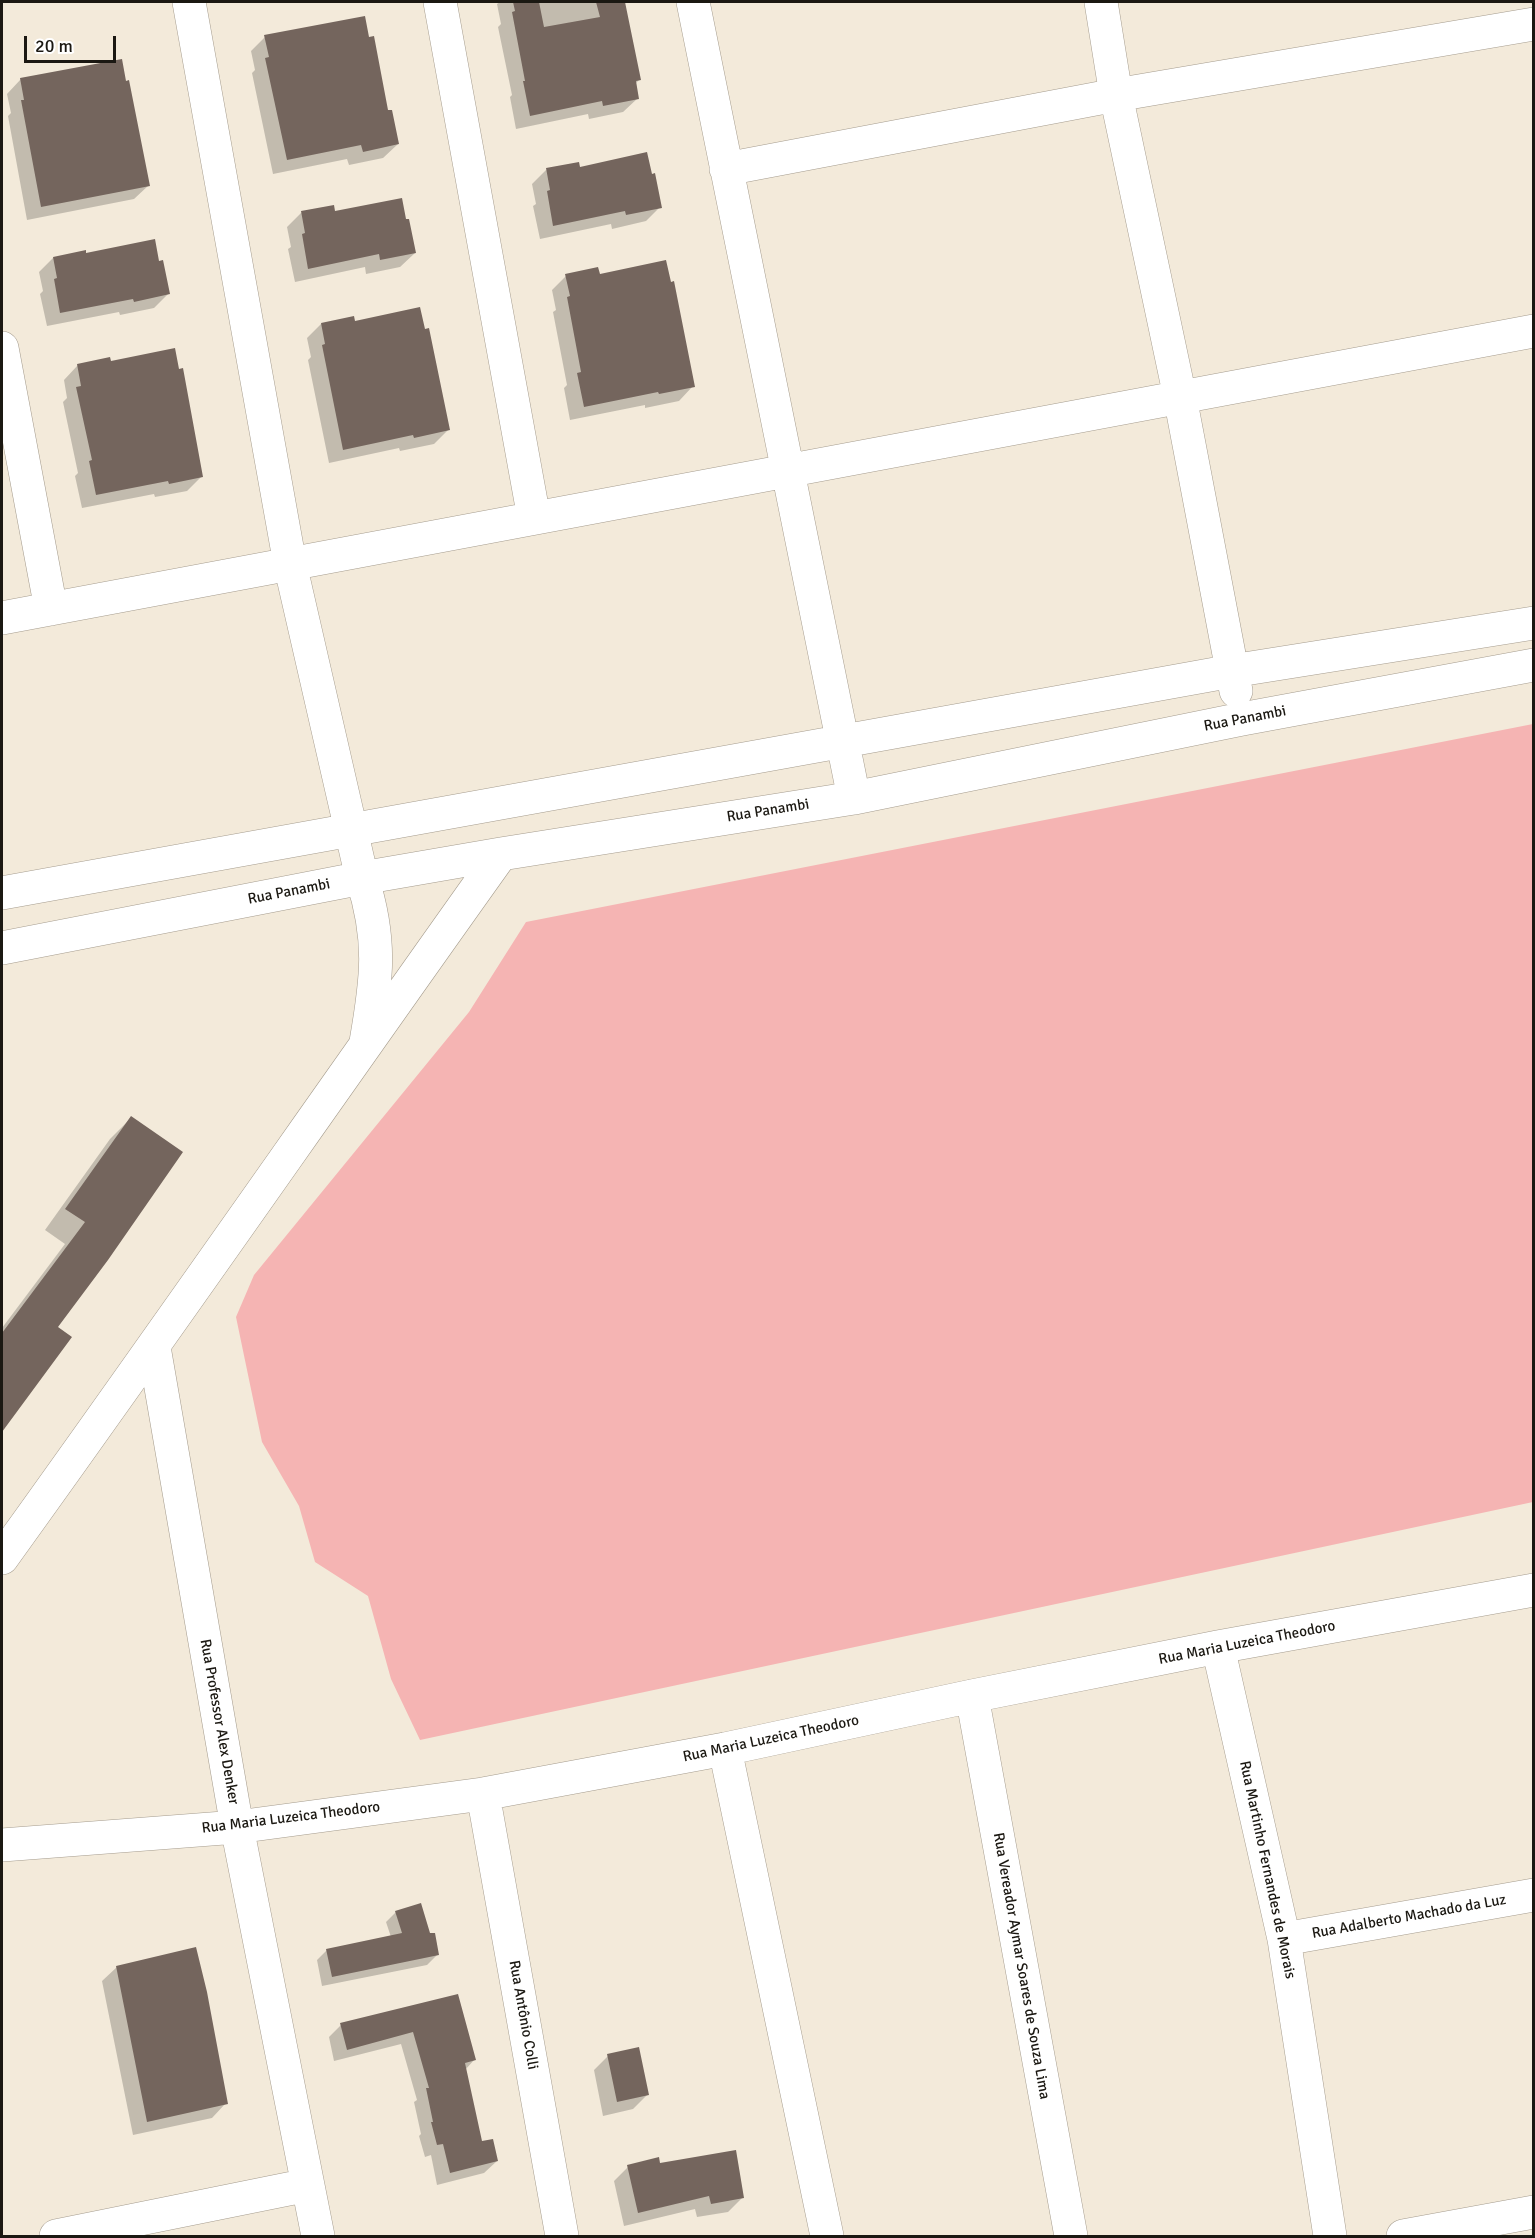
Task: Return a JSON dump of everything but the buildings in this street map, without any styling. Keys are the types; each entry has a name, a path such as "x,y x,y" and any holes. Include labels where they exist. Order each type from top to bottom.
{"street":[{"path":"189,2 290,564 362,878 371,907 377,948 375,992 366,1042"},
{"path":"440,2 534,518"},
{"path":"693,2 854,798"},
{"path":"1101,2 1116,95 1180,396 1242,719"},
{"path":"726,169 1116,95 1533,24"},
{"path":"2,618 1533,331"},
{"path":"2,348 51,609"},
{"path":"2,893 1232,671 1533,623"},
{"name":"Rua Panambi","path":"2,948 362,878 854,798 1242,719 1533,665"},
{"path":"2,1558 154,1347 366,1042 501,854"},
{"name":"Rua Professor Alex Denker","path":"154,1347 237,1827 318,2236"},
{"name":"Rua Maria Luzeica Theodoro","path":"2,1845 237,1827 483,1794 725,1749 972,1696 1218,1647 1533,1590"},
{"name":"Rua Martinho Fernandes de Morais","path":"1218,1647 1284,1939 1330,2236"},
{"name":"Rua Vereador Aymar Soares de Souza Lima","path":"972,1696 1071,2236"},
{"path":"725,1749 827,2236"},
{"name":"Rua Antônio Colli","path":"483,1794 562,2236"},
{"name":"Rua Adalberto Machado da Luz","path":"1284,1939 1533,1895"},
{"path":"56,2236 308,2185"},
{"path":"1403,2236 1533,2212"}],"shaded area":[{"path":"1533,724 1533,1502 420,1740 391,1679 368,1596 315,1562 299,1506 262,1442 236,1317 254,1275 469,1012 526,922"}]}
